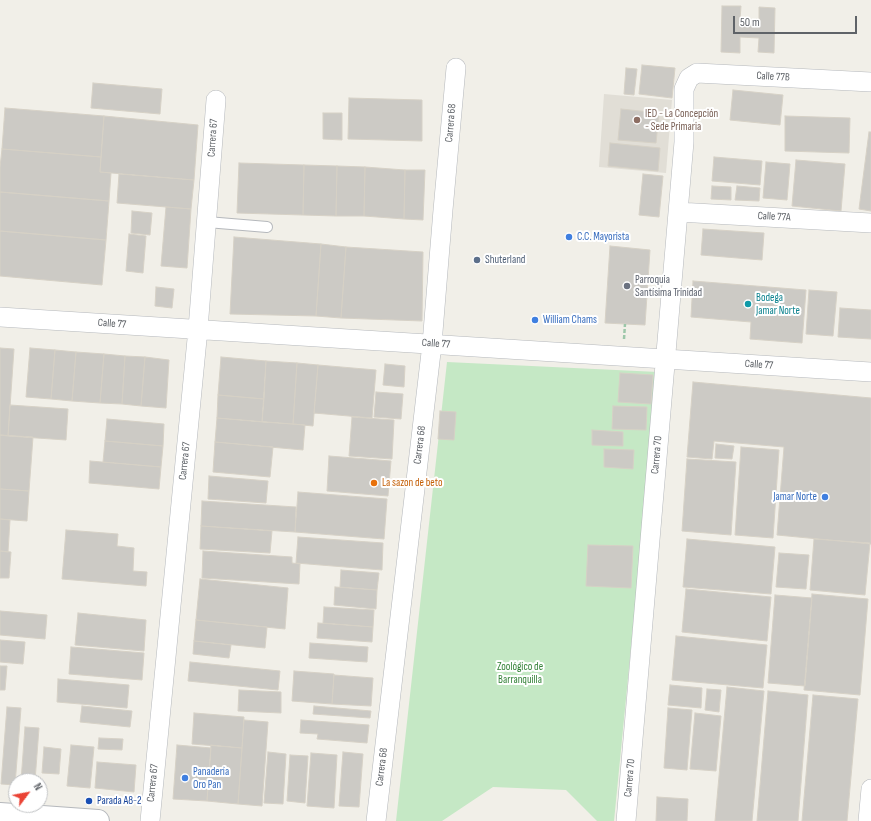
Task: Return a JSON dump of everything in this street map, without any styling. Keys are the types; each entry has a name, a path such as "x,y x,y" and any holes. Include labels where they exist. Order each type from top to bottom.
{"street":[{"name":"Carrera 68","path":"376,821 432,344 456,68"},
{"name":"Calle 77B","path":"684,89 689,78 697,73 871,82"},
{"name":"Carrera 70","path":"626,821 684,142 684,89"},
{"name":"Carrera 67","path":"150,821 198,329 216,100"},
{"name":"Calle 77A","path":"678,212 871,222"},
{"name":"Calle 77","path":"0,317 871,372"},
{"path":"868,821 871,789"},
{"path":"0,814 98,821"}],"lane":[{"path":"207,222 267,227"}],"shaded area":[{"name":"IED - La Concepción - Sede Primaria","path":"604,94 672,100 666,173 599,167"}],"green space":[{"name":"Zoológico de Barranquilla","path":"447,362 658,372 614,821 597,821 566,790 493,787 442,821 396,821"}],"building":[{"path":"722,6 741,6 740,20 759,21 759,7 775,8 774,53 758,52 759,38 740,37 740,53 721,52"},
{"path":"642,65 675,68 672,98 639,94"},
{"path":"626,68 637,69 634,95 624,94"},
{"path":"93,83 162,89 160,114 91,108"},
{"path":"733,90 783,95 780,125 730,120"},
{"path":"349,98 422,100 422,141 348,139"},
{"path":"5,108 104,116 101,157 2,149"},
{"path":"621,109 659,113 656,143 618,140"},
{"path":"323,113 342,113 342,140 323,139"},
{"path":"104,116 198,125 194,180 100,172"},
{"path":"785,116 850,118 849,153 785,151"},
{"path":"869,132 871,132 871,211 859,209"},
{"path":"610,143 660,148 658,171 608,166"},
{"path":"2,149 101,157 100,172 111,173 109,201 0,192"},
{"path":"714,157 762,161 760,185 712,181"},
{"path":"796,160 845,164 841,211 792,206"},
{"path":"766,162 790,164 787,200 763,198"},
{"path":"239,163 304,165 303,215 237,213"},
{"path":"304,165 337,166 336,216 303,215"},
{"path":"337,166 365,167 364,216 336,216"},
{"path":"365,167 405,170 404,219 364,216"},
{"path":"405,170 425,170 423,220 404,219"},
{"path":"119,174 194,180 191,209 117,203"},
{"path":"643,174 663,176 659,217 639,215"},
{"path":"712,186 731,187 731,200 711,199"},
{"path":"737,186 760,188 759,201 735,200"},
{"path":"0,192 109,201 106,240 0,231"},
{"path":"166,207 191,209 187,268 161,266"},
{"path":"132,211 152,213 150,235 131,233"},
{"path":"703,229 764,233 762,260 701,255"},
{"path":"0,231 106,240 102,285 0,276"},
{"path":"129,234 146,236 143,273 126,271"},
{"path":"234,237 321,244 316,316 230,314"},
{"path":"321,244 346,247 341,318 316,316"},
{"name":"Parroquia Santísima Trinidad","path":"610,246 650,250 645,325 605,323"},
{"path":"346,247 423,252 422,321 341,318"},
{"name":"Bodega Jamar Norte","path":"693,281 806,290 802,343 750,339 751,322 691,317"},
{"path":"156,287 174,289 172,308 155,306"},
{"path":"809,290 837,292 833,336 806,334"},
{"path":"840,308 871,310 871,339 838,337"},
{"path":"0,348 14,349 8,436 0,435"},
{"path":"30,348 55,350 51,399 26,397"},
{"path":"55,350 76,352 72,401 51,399"},
{"path":"76,352 104,354 100,403 72,401"},
{"path":"104,354 125,356 122,404 100,403"},
{"path":"125,356 145,357 141,406 122,404"},
{"path":"145,357 169,360 166,408 141,406"},
{"path":"221,357 266,361 264,399 218,395"},
{"path":"266,361 297,363 293,424 262,422"},
{"path":"297,363 318,365 313,426 293,424"},
{"path":"385,364 405,366 404,387 383,385"},
{"path":"318,365 376,370 372,418 314,413"},
{"path":"620,373 653,375 651,404 618,402"},
{"name":"Jamar Norte","path":"693,382 871,398 871,544 777,535 784,447 714,441 712,459 687,457"},
{"path":"376,392 403,394 401,419 374,417"},
{"path":"218,395 264,399 262,422 217,418"},
{"path":"10,405 68,409 66,440 8,436"},
{"path":"613,406 647,407 646,430 612,429"},
{"path":"440,411 456,412 454,440 438,439"},
{"path":"352,417 394,420 392,459 349,456"},
{"path":"217,418 305,425 303,450 215,442"},
{"path":"107,419 164,424 163,446 105,441"},
{"path":"592,430 623,432 623,446 592,445"},
{"path":"0,435 33,437 29,491 0,489"},
{"path":"105,441 163,446 161,467 103,462"},
{"path":"215,442 273,447 270,477 213,472"},
{"path":"716,444 734,446 732,459 715,458"},
{"path":"741,447 779,450 773,538 735,535"},
{"path":"604,449 634,450 633,469 604,467"},
{"path":"329,456 391,461 388,496 327,491"},
{"path":"687,459 736,462 731,535 682,531"},
{"path":"90,461 161,467 159,489 89,483"},
{"path":"209,476 268,481 266,503 208,499"},
{"path":"0,489 29,491 27,521 0,519"},
{"path":"298,492 387,499 384,539 295,532"},
{"path":"202,501 296,507 295,532 201,526"},
{"path":"0,519 10,520 8,552 0,551"},
{"path":"201,526 272,531 270,553 200,549"},
{"path":"66,530 118,534 117,546 134,548 133,571 147,572 146,586 62,579"},
{"path":"298,537 383,543 382,570 296,563"},
{"path":"687,539 775,547 771,594 683,587"},
{"path":"814,539 870,543 865,595 810,590"},
{"path":"588,545 633,546 631,588 586,586"},
{"path":"0,551 11,552 9,578 0,578"},
{"path":"203,551 292,557 292,563 300,564 299,584 202,578"},
{"path":"779,553 809,555 806,589 776,587"},
{"path":"341,570 379,573 377,590 340,587"},
{"path":"200,579 288,588 285,629 196,620"},
{"path":"335,587 377,590 376,609 334,605"},
{"path":"686,589 771,597 767,641 682,632"},
{"path":"812,594 868,599 860,695 804,690"},
{"path":"775,595 812,598 805,686 768,683"},
{"path":"324,607 374,610 373,627 323,623"},
{"path":"0,611 47,615 45,639 0,635"},
{"path":"78,613 146,620 144,651 75,645"},
{"path":"196,620 267,627 265,648 194,641"},
{"path":"318,623 373,627 372,642 317,638"},
{"path":"676,636 767,645 763,688 672,680"},
{"path":"0,640 25,642 23,664 0,662"},
{"path":"194,641 231,645 229,658 193,654"},
{"path":"310,643 368,647 367,662 309,658"},
{"path":"71,647 144,653 142,680 69,674"},
{"path":"190,662 280,671 278,690 188,681"},
{"path":"0,666 7,666 5,690 0,690"},
{"path":"294,671 334,674 332,704 292,701"},
{"path":"334,675 373,678 371,706 332,704"},
{"path":"58,679 129,685 127,708 57,702"},
{"path":"670,685 702,688 701,708 668,705"},
{"path":"727,687 764,691 752,821 715,821"},
{"path":"707,689 721,690 719,712 705,710"},
{"path":"239,690 281,692 281,713 238,711"},
{"path":"768,691 808,695 798,821 757,821"},
{"path":"813,695 858,699 847,821 802,821"},
{"path":"82,706 132,711 130,727 80,722"},
{"path":"314,706 371,711 370,718 313,714"},
{"path":"7,707 21,708 16,773 8,773 8,784 1,784"},
{"path":"668,708 692,710 687,770 664,768"},
{"path":"194,713 244,717 242,748 192,744"},
{"path":"695,713 721,716 716,771 690,769"},
{"path":"244,720 268,722 262,806 238,804"},
{"path":"301,720 369,725 367,743 317,739 318,734 300,733"},
{"path":"25,727 39,728 36,773 22,773"},
{"path":"99,738 123,739 122,750 98,749"},
{"path":"71,745 94,747 90,788 67,786"},
{"path":"177,745 211,748 207,801 173,799"},
{"path":"211,745 242,748 238,804 207,801"},
{"path":"44,747 61,749 59,774 42,773"},
{"path":"268,752 286,754 283,804 264,803"},
{"path":"343,752 363,754 359,807 339,806"},
{"path":"311,753 337,755 334,808 307,806"},
{"path":"290,755 308,756 305,803 287,801"},
{"path":"97,762 136,765 134,792 95,788"},
{"path":"657,797 688,799 687,821 656,821"}],"place":[{"name":"IED - La Concepción - Sede Primaria","path":"637,120"},
{"name":"C.C. Mayorista","path":"569,237"},
{"name":"Shuterland","path":"477,260"},
{"name":"Parroquia Santísima Trinidad","path":"627,286"},
{"name":"Bodega Jamar Norte","path":"748,304"},
{"name":"William Chams","path":"535,320"},
{"name":"La sazon de beto","path":"374,483"},
{"name":"Jamar Norte","path":"825,497"},
{"name":"Panadería Oro Pan","path":"185,778"},
{"name":"Parada A8-2","path":"89,801"}]}
